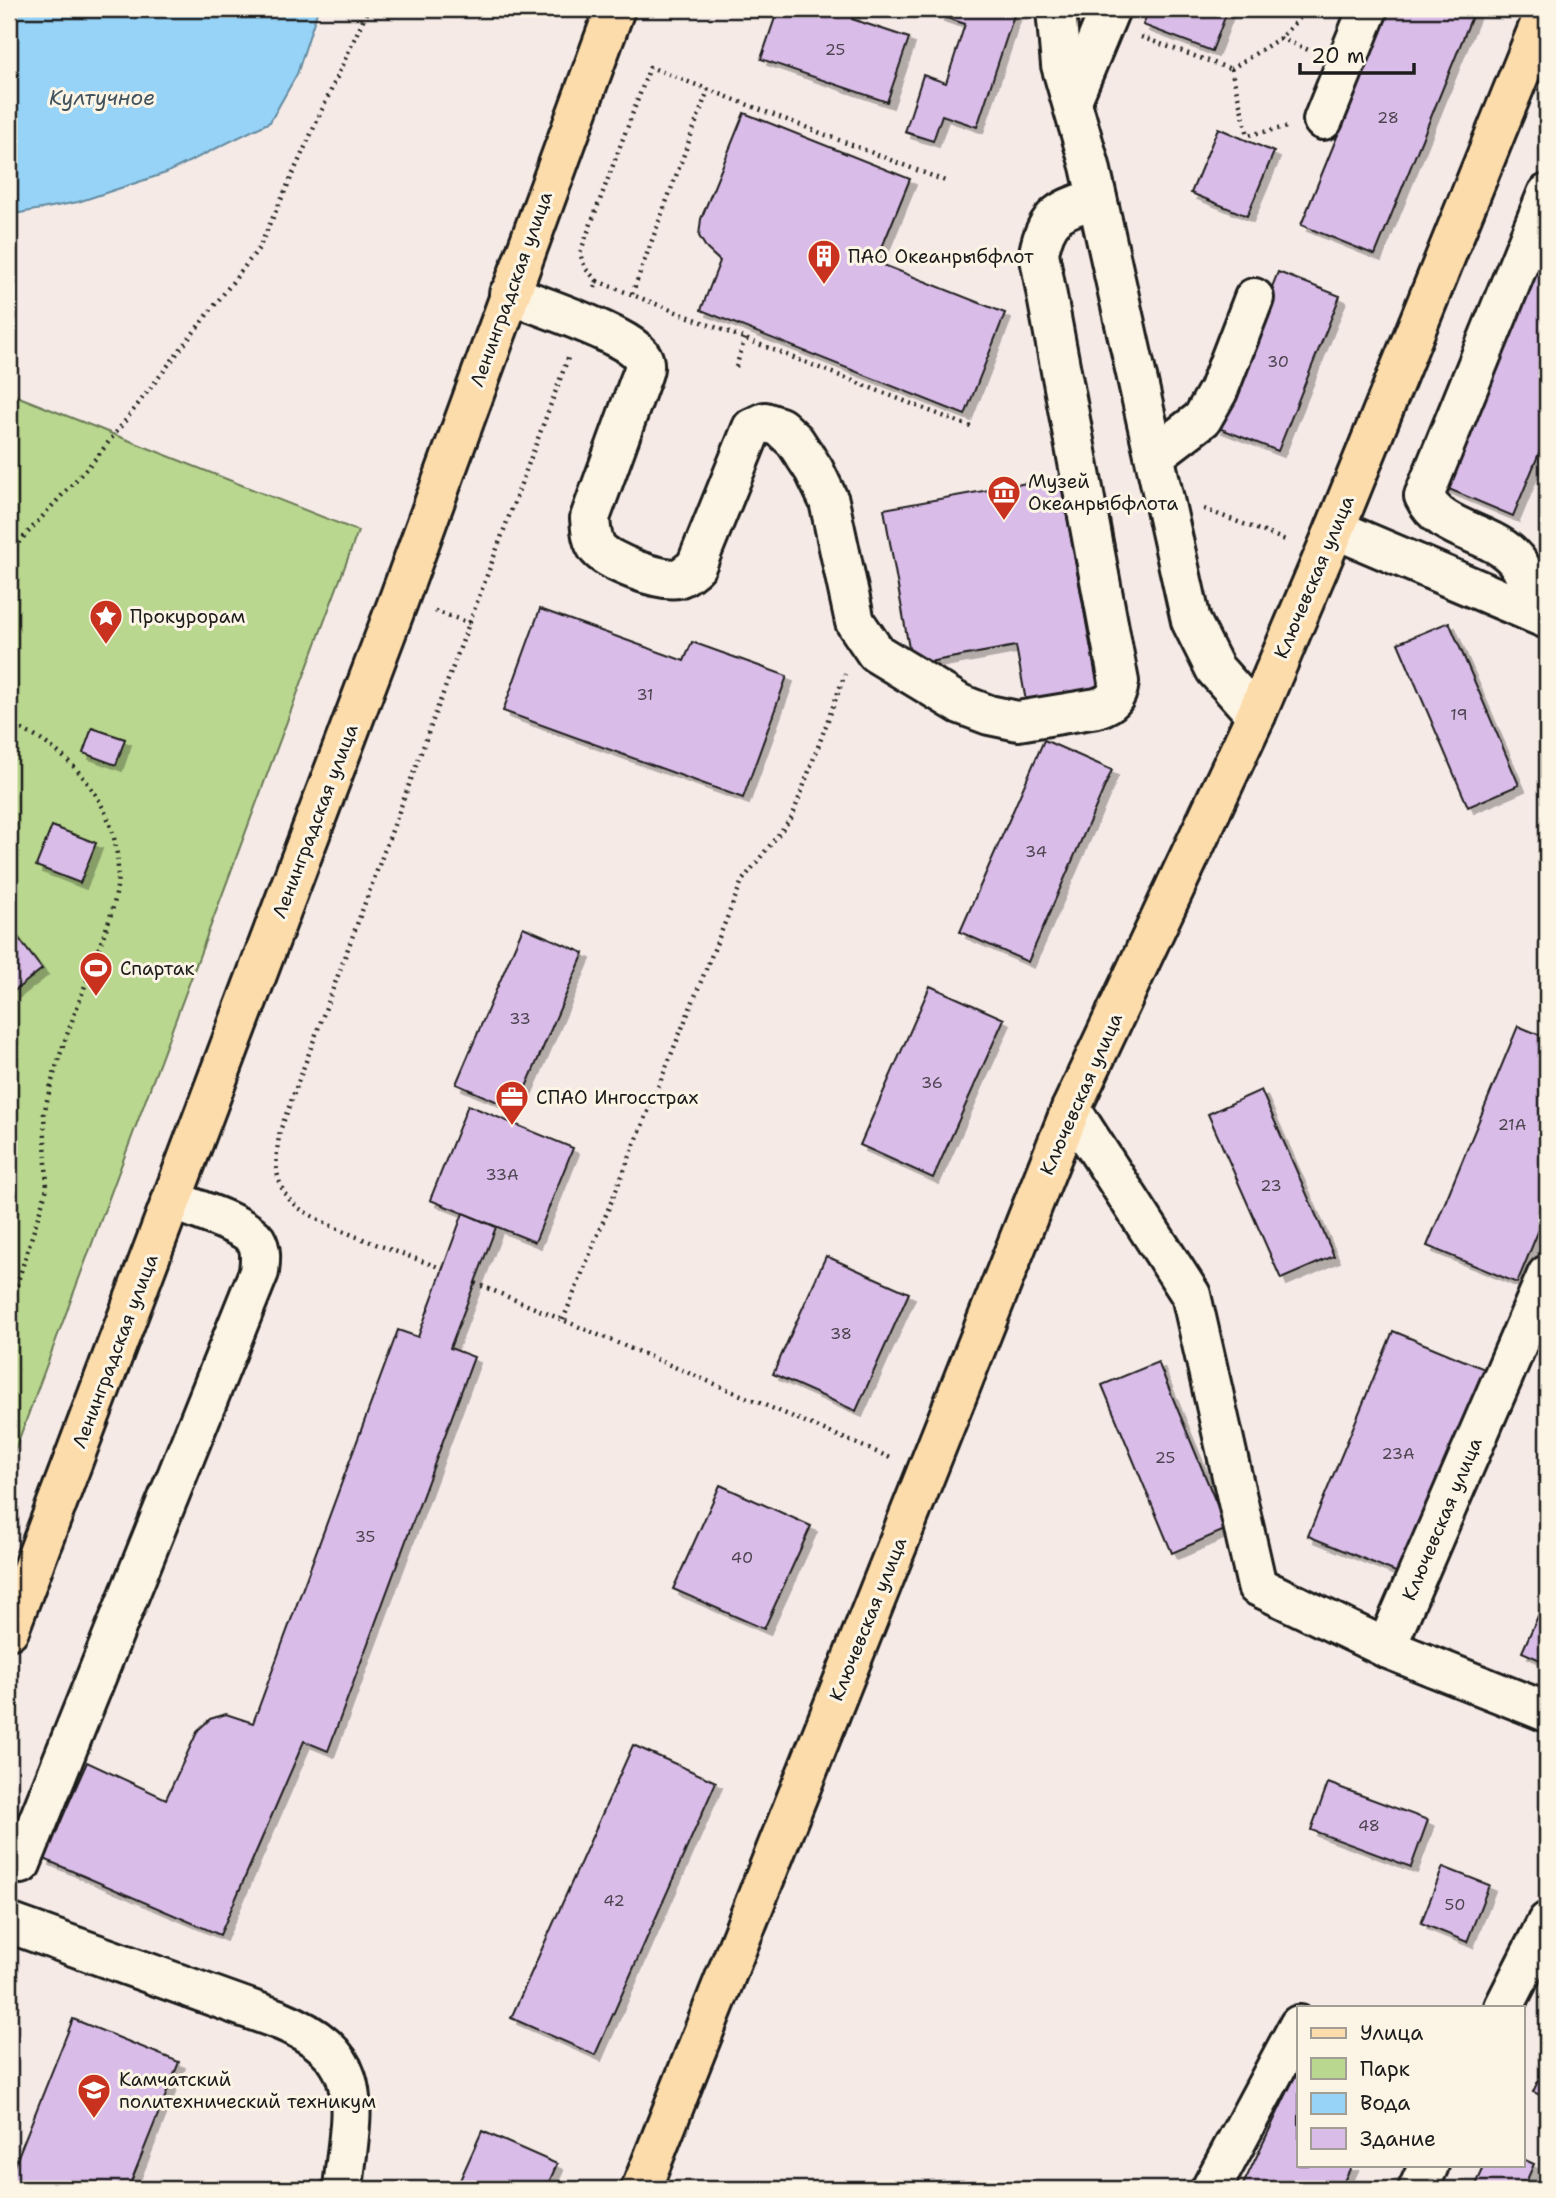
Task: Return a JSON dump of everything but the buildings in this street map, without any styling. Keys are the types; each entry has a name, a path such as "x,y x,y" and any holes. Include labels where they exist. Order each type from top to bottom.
{"main road":[{"name":"Ленинградская улица","path":"9,1630 399,599 615,9"},
{"name":"Ключевская улица","path":"641,2189 1071,1109 1256,715 1546,9"}],"street":[{"path":"1056,9 1061,65 1073,98 1097,199 1191,621 1215,669 1256,715"},
{"path":"1323,120 1368,9"},
{"path":"1073,98 1107,16"},
{"path":"1539,616 1524,574 1504,547 1443,519 1430,509 1424,496 1547,194"},
{"path":"509,294 582,323 636,349 645,366 590,518 591,534 598,549 612,560 664,579 681,578 696,566 752,428 765,422 780,427 795,441 814,470 829,501 855,622 876,653 960,704 989,715 1018,721 1109,704 1117,695 1119,682 1039,253 1043,232 1058,212 1097,199"},
{"path":"1155,455 1202,419 1218,391 1254,298"},
{"path":"1335,528 1539,616"},
{"path":"1071,1109 1191,1295 1257,1586 1386,1648 1547,1712"},
{"path":"21,1864 259,1272 261,1256 256,1240 243,1230 172,1200"},
{"name":"Ключевская улица","path":"1386,1648 1547,1275"},
{"path":"1505,2006 1547,1922"},
{"path":"9,1923 280,2020 307,2031 332,2050 348,2079 351,2106 343,2189"},
{"path":"1211,2189 1297,2029"},
{"path":"1418,2189 1429,2166"}],"path":[{"path":"9,554 97,457 258,248 368,9"},
{"path":"1231,69 1280,38 1308,9"},
{"path":"1107,16 1231,69"},
{"path":"945,181 650,67 580,253 585,268 597,281 971,426"},
{"path":"1231,69 1248,135 1323,120"},
{"path":"632,294 708,90"},
{"path":"443,1269 312,1217 289,1199 274,1166 280,1131 597,281"},
{"path":"736,367 745,338"},
{"path":"430,610 470,623"},
{"path":"563,1320 742,881 792,817 860,630"},
{"path":"9,724 54,747 92,787 112,831 118,872 112,912 48,1096 44,1114 47,1188 9,1310"},
{"path":"475,1283 861,1446"}],"green space":[{"name":"Спартак","path":"9,393 358,531 9,1466"}],"water":[{"name":"Култучное","path":"9,9 318,9 297,74 270,122 166,173 78,202 9,215"}],"place":[{"name":"ПАО Океанрыбфлот","path":"824,286"},
{"name":"Музей Океанрыбфлота","path":"1004,522"},
{"name":"Прокурорам","path":"106,646"},
{"name":"Спартак","path":"96,998"},
{"name":"СПАО Ингосстрах","path":"512,1127"},
{"name":"Камчатский политехнический техникум","path":"94,2120"}]}
